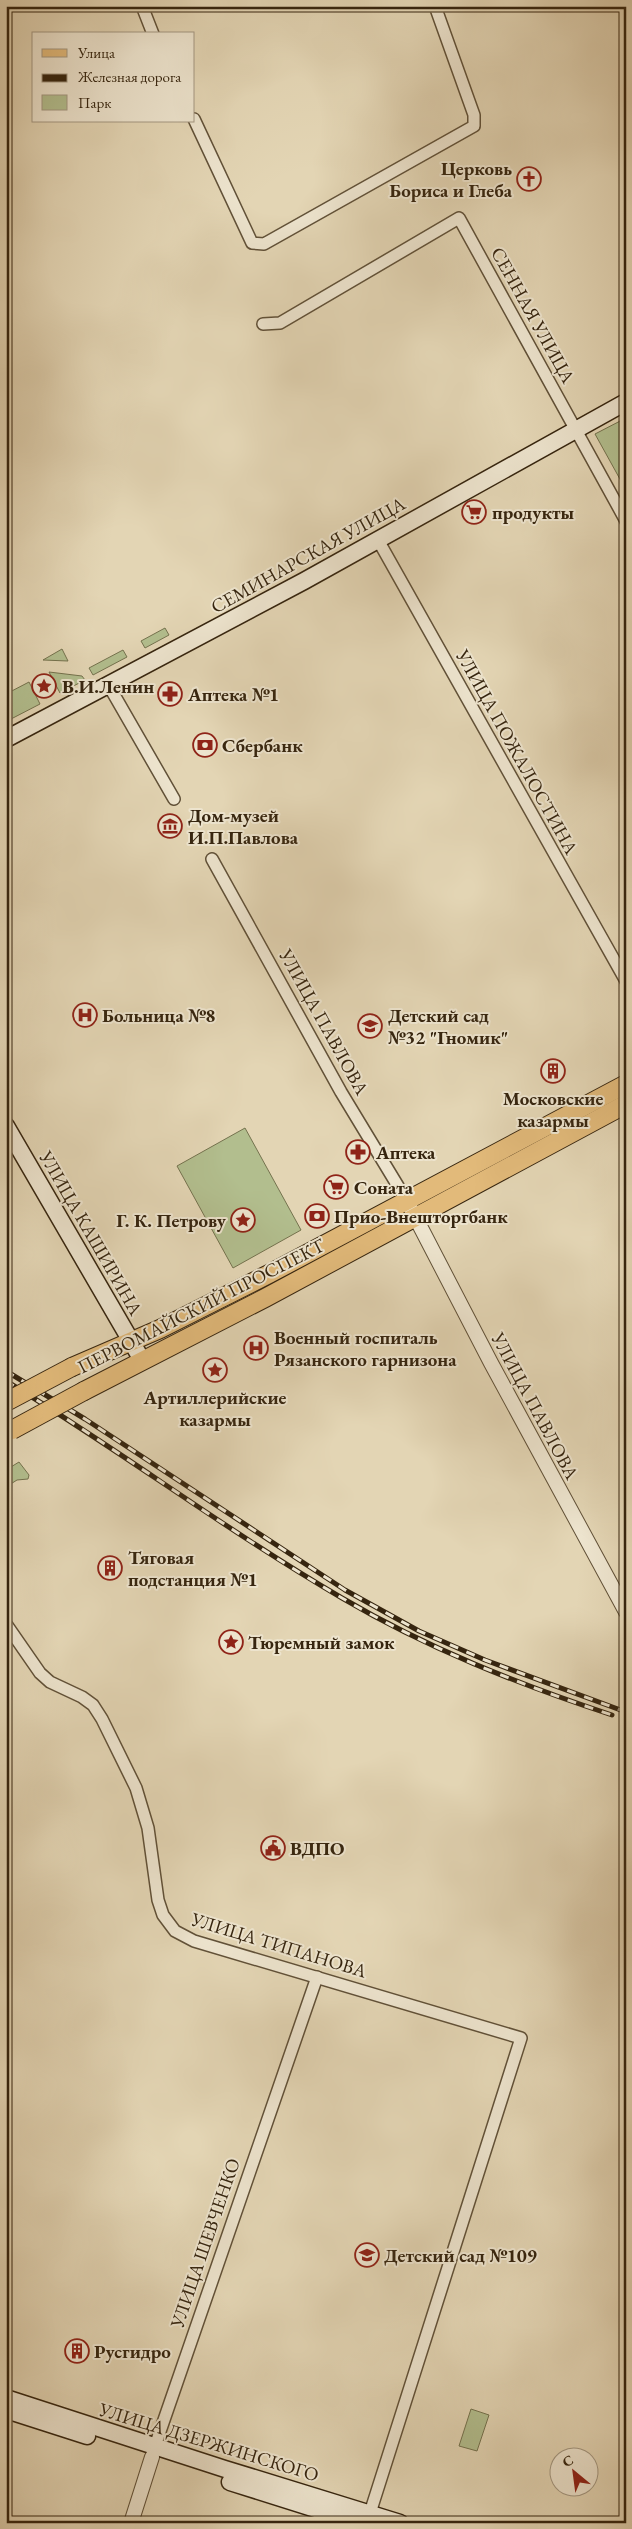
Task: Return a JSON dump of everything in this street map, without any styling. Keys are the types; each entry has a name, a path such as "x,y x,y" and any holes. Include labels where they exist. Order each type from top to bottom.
{"main road":[{"name":"СЕМИНАРСКАЯ УЛИЦА","path":"6,739 109,686 378,540 626,402"},
{"name":"ПЕРВОМАЙСКИЙ ПРОСПЕКТ","path":"6,1402 72,1367 168,1325 407,1201 626,1084"},
{"name":"ПЕРВОМАЙСКИЙ ПРОСПЕКТ","path":"9,1432 84,1390 265,1298 626,1104"},
{"name":"УЛИЦА КАШИРИНА","path":"6,1126 142,1360"},
{"name":"УЛИЦА ДЗЕРЖИНСКОГО","path":"6,2398 153,2452"},
{"name":"УЛИЦА ДЗЕРЖИНСКОГО","path":"6,2410 153,2452 365,2520 400,2523"}],"street":[{"path":"142,6 153,32"},
{"path":"195,121 252,243 264,244 474,126 474,116 435,6"},
{"name":"СЕННАЯ УЛИЦА","path":"263,324 280,323 459,218 626,521"},
{"name":"УЛИЦА ПОЖАЛОСТИНА","path":"378,540 626,981"},
{"path":"109,686 174,799"},
{"name":"УЛИЦА ПАВЛОВА","path":"212,859 341,1092 407,1201"},
{"path":"407,1201 417,1216"},
{"name":"УЛИЦА ПАВЛОВА","path":"417,1216 458,1303 626,1612"},
{"name":"УЛИЦА ТИПАНОВА","path":"6,1624 40,1673 50,1682 88,1701 102,1719 136,1788 148,1828 158,1900 163,1916 175,1931 194,1941 521,2038 365,2520"},
{"name":"УЛИЦА ШЕВЧЕНКО","path":"131,2523 153,2452 317,1977"}],"green space":[{"path":"626,418 626,490 595,434"},
{"path":"165,628 169,635 145,648 141,641"},
{"path":"62,649 68,661 43,660"},
{"path":"123,650 127,657 93,675 89,668"},
{"path":"49,672 82,676 85,680 60,693"},
{"path":"29,682 40,704 11,719 6,710 6,694"},
{"path":"245,1128 301,1230 233,1268 177,1166"},
{"path":"19,1462 29,1475 28,1479 17,1480 6,1487 6,1470"},
{"path":"471,2409 489,2415 477,2451 459,2446"}],"railway":[{"path":"6,1371 85,1419 345,1590 419,1631 485,1660 626,1712"},
{"path":"6,1381 257,1546 374,1616 474,1664 542,1691 612,1715"}],"place":[{"name":"Церковь Бориса и Глеба","path":"529,179"},
{"name":"продукты","path":"474,512"},
{"name":"В.И.Ленин","path":"44,686"},
{"name":"Аптека №1","path":"170,694"},
{"name":"Сбербанк","path":"205,745"},
{"name":"Дом-музей И.П.Павлова","path":"170,826"},
{"name":"Больница №8","path":"85,1015"},
{"name":"Детский сад №32 \"Гномик\"","path":"370,1026"},
{"name":"Московские казармы","path":"553,1071"},
{"name":"Аптека","path":"358,1152"},
{"name":"Соната","path":"336,1187"},
{"name":"Прио-Внешторгбанк","path":"317,1216"},
{"name":"Г. К. Петрову","path":"243,1220"},
{"name":"Военный госпиталь Рязанского гарнизона","path":"256,1348"},
{"name":"Артиллерийские казармы","path":"215,1370"},
{"name":"Тяговая подстанция №1","path":"110,1568"},
{"name":"Тюремный замок","path":"231,1642"},
{"name":"ВДПО","path":"273,1848"},
{"name":"Детский сад №109","path":"367,2255"},
{"name":"Русгидро","path":"77,2351"}]}
